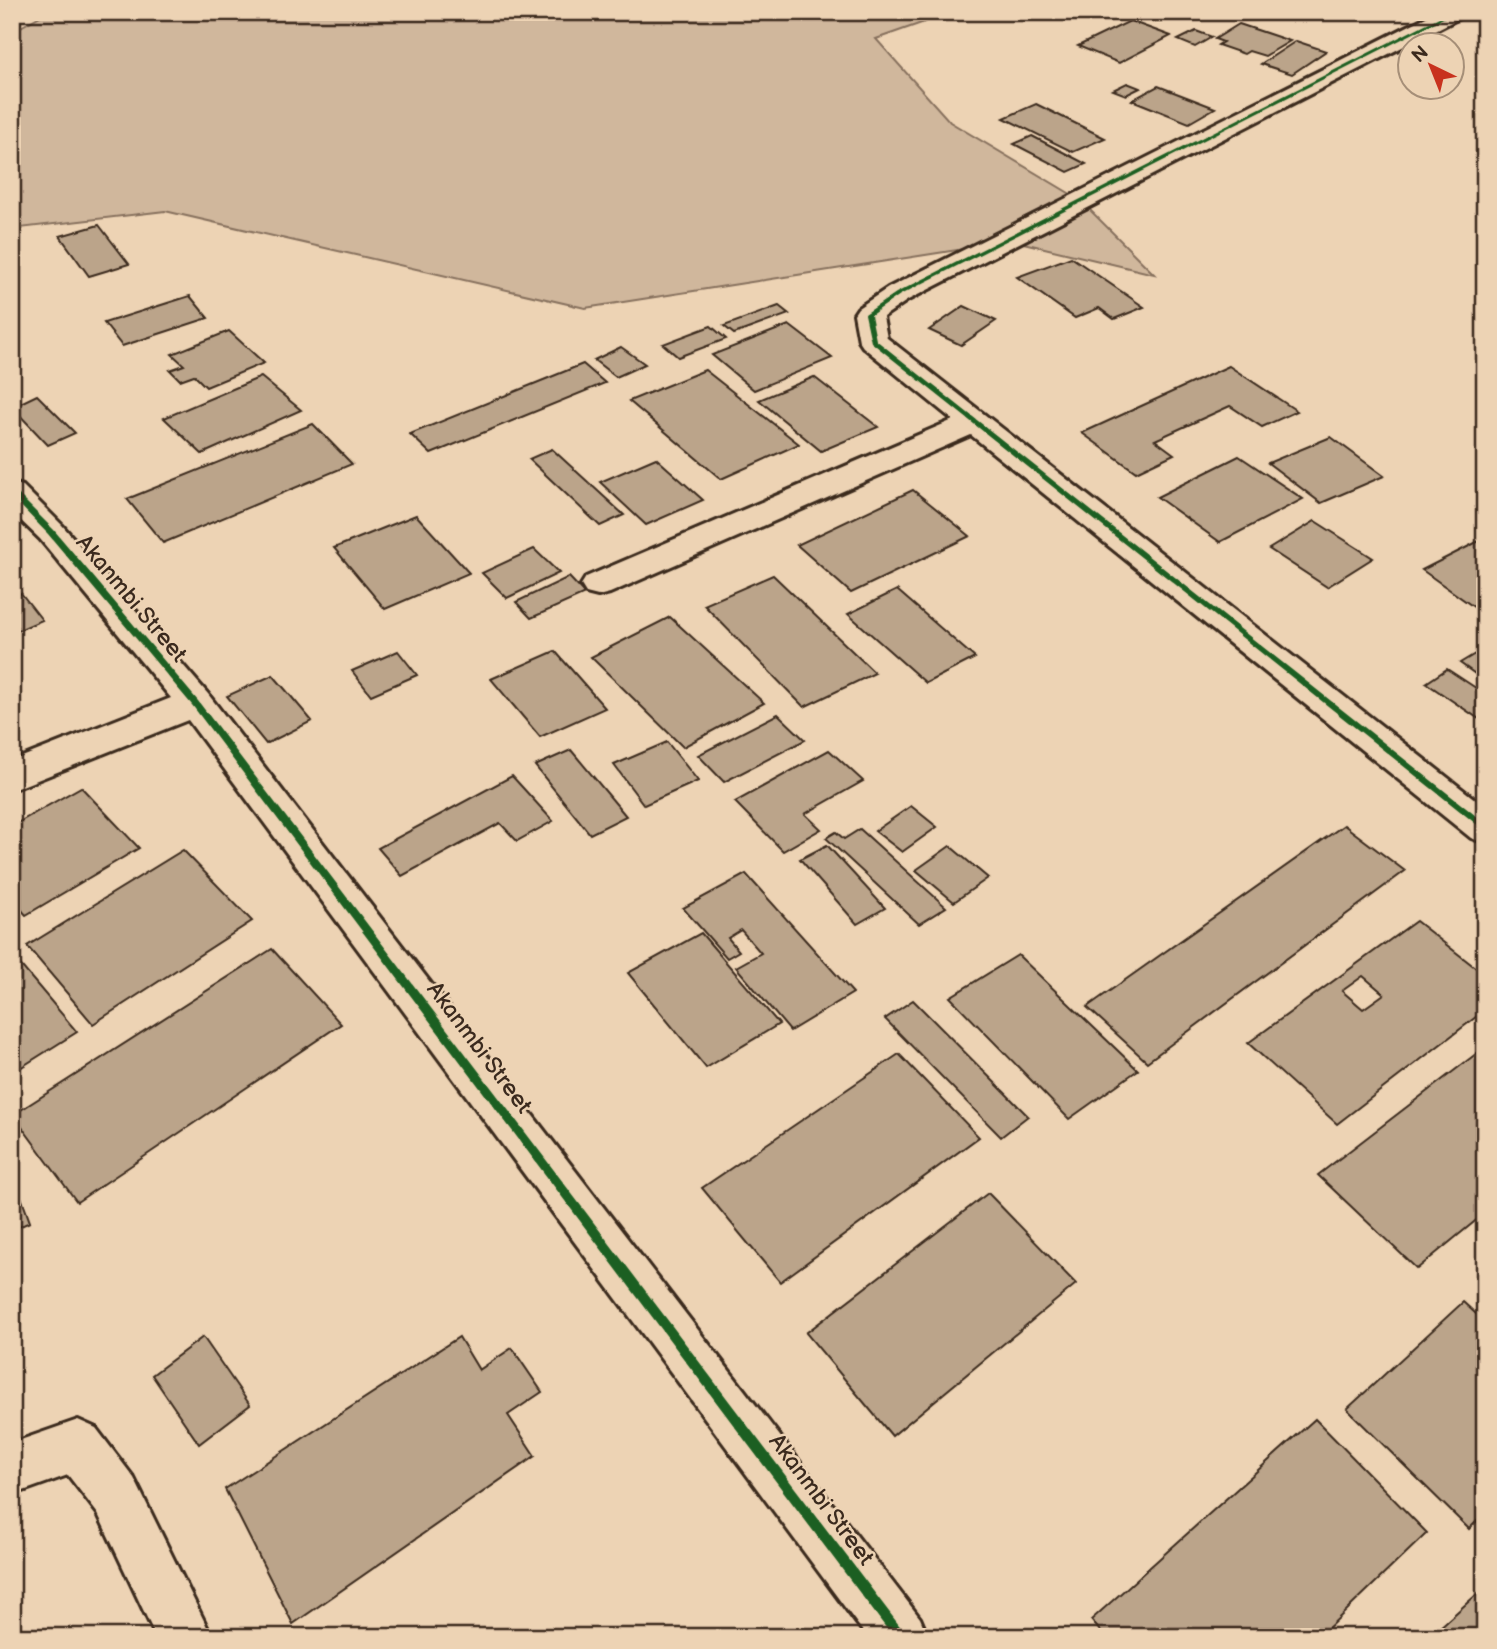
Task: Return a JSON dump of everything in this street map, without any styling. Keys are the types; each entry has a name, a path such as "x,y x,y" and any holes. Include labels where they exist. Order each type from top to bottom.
{"street":[{"path":"1453,12 898,293 868,314 873,341 1485,828"},
{"path":"598,585 975,422"},
{"name":"Akanmbi Street","path":"12,493 51,532 195,703 901,1637"},
{"path":"12,776 195,703"},
{"path":"12,1469 78,1446 116,1496 185,1637"}],"shaded area":[{"path":"47,12 953,12 876,39 950,122 1079,199 1154,274 1015,241 585,308 165,211 12,229 12,32"}],"building":[{"path":"1129,12 1176,12 1160,22"},
{"path":"1130,21 1171,36 1119,63 1078,46"},
{"path":"1239,24 1290,41 1265,56 1249,51 1244,54 1218,45 1223,42 1215,39"},
{"path":"1196,31 1212,37 1195,47 1178,40"},
{"path":"1296,41 1326,51 1292,74 1261,64"},
{"path":"1127,83 1140,88 1126,95 1113,90"},
{"path":"1158,86 1215,108 1189,123 1132,100"},
{"path":"1036,104 1105,138 1073,152 1004,118"},
{"path":"1032,136 1086,164 1068,172 1014,144"},
{"path":"99,225 129,264 89,276 60,236"},
{"path":"1071,257 1144,307 1114,319 1099,308 1075,318 1017,277"},
{"path":"190,296 208,318 122,346 104,323"},
{"path":"779,306 789,314 734,334 724,326"},
{"path":"964,306 996,321 961,345 929,330"},
{"path":"789,325 832,358 754,390 712,355"},
{"path":"711,326 726,339 678,357 663,344"},
{"path":"229,331 264,363 206,387 194,375 180,380 170,370 184,365 172,354"},
{"path":"621,347 645,364 616,377 594,360"},
{"path":"583,364 605,383 431,454 410,434"},
{"path":"1229,366 1297,411 1262,427 1230,406 1155,440 1174,454 1136,472 1082,433"},
{"path":"705,370 799,444 721,479 629,401"},
{"path":"261,377 301,410 202,454 164,418"},
{"path":"814,377 878,427 821,451 759,400"},
{"path":"37,395 75,433 48,445 12,407"},
{"path":"313,424 352,464 163,543 127,499"},
{"path":"1331,437 1384,476 1321,503 1268,463"},
{"path":"552,449 624,515 600,526 529,459"},
{"path":"1239,456 1303,499 1220,542 1157,497"},
{"path":"656,458 703,500 646,525 600,482"},
{"path":"913,490 970,536 851,593 797,545"},
{"path":"416,515 469,573 385,609 334,548"},
{"path":"1315,521 1373,558 1327,587 1269,549"},
{"path":"1485,538 1485,615 1422,570"},
{"path":"534,549 559,573 507,598 482,573"},
{"path":"773,575 875,673 804,707 704,605"},
{"path":"569,577 585,594 531,618 516,602"},
{"path":"897,590 975,658 926,683 848,614"},
{"path":"21,593 42,620 12,633 12,597"},
{"path":"670,617 764,703 683,747 591,657"},
{"path":"1485,648 1485,681 1460,663"},
{"path":"398,651 417,675 371,695 352,671"},
{"path":"555,651 605,708 540,737 491,679"},
{"path":"1447,669 1485,694 1485,723 1426,683"},
{"path":"273,675 312,721 266,744 227,696"},
{"path":"778,714 805,740 724,782 698,755"},
{"path":"667,742 698,781 644,805 614,765"},
{"path":"571,750 626,816 590,834 535,766"},
{"path":"829,750 863,781 805,814 821,829 783,851 735,802"},
{"path":"512,776 553,821 517,841 500,823 402,876 378,848"},
{"path":"81,787 139,848 26,915 12,899 12,826"},
{"path":"911,806 937,827 902,852 875,831"},
{"path":"1344,825 1405,871 1147,1062 1087,1007"},
{"path":"860,829 946,907 919,924 826,838 836,832 844,839"},
{"path":"827,845 885,908 857,924 800,859"},
{"path":"950,846 988,878 954,902 916,870"},
{"path":"183,850 252,921 93,1024 27,946"},
{"path":"746,874 853,993 790,1031 736,967 761,953 741,930 728,938 739,951 727,958 683,908"},
{"path":"1416,921 1485,975 1485,1010 1337,1124 1248,1043","holes":["1363,976 1384,994 1363,1009 1342,991"]},
{"path":"701,933 779,1024 706,1068 628,973"},
{"path":"272,949 341,1024 77,1202 13,1115"},
{"path":"12,955 77,1032 12,1073"},
{"path":"1018,955 1138,1070 1069,1119 950,997"},
{"path":"913,1000 1028,1116 1001,1137 885,1019"},
{"path":"1485,1047 1485,1213 1417,1269 1318,1175"},
{"path":"899,1054 979,1137 780,1282 702,1188"},
{"path":"12,1172 30,1222 12,1230"},
{"path":"988,1193 1076,1284 892,1436 806,1333"},
{"path":"1463,1302 1485,1322 1485,1513 1469,1529 1347,1409"},
{"path":"203,1337 250,1405 199,1444 152,1375"},
{"path":"459,1337 479,1370 512,1348 542,1392 508,1415 535,1456 293,1624 225,1489"},
{"path":"1315,1419 1427,1533 1319,1637 1105,1637 1091,1620"},
{"path":"1485,1587 1485,1637 1429,1637"}],"cycle path":[{"path":"1453,12 898,294 868,314 873,341 1485,828"},
{"path":"12,493 51,532 195,703 901,1637"}]}
